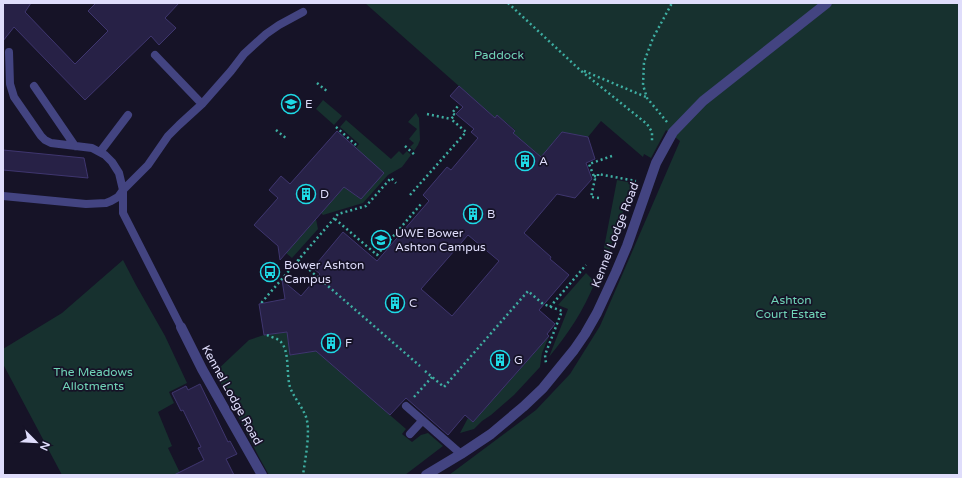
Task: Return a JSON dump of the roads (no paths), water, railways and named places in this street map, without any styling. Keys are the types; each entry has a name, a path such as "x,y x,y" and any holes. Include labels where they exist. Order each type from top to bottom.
{"street":[{"name":"Kennel Lodge Road","path":"426,475 491,434 523,407 543,388 574,350 597,313 622,258 656,163 673,132 703,100 828,3"},
{"name":"Kennel Lodge Road","path":"181,328 202,369 262,475"}],"lane":[{"path":"3,196 86,204 106,204 112,201 118,197 148,165 168,136 202,104 244,54 266,34 303,12"},
{"path":"9,52 10,84 14,97 44,140 51,143 92,148 100,152 112,162 119,174 123,190 124,213 181,328"},
{"path":"155,55 202,104"},
{"path":"34,86 75,146"},
{"path":"100,152 128,115"},
{"path":"406,406 461,454"},
{"path":"410,434 422,421"}],"place":[{"name":"E","path":"291,104"},
{"name":"A","path":"525,161"},
{"name":"D","path":"306,194"},
{"name":"B","path":"473,214"},
{"name":"UWE Bower Ashton Campus","path":"381,240"},
{"name":"Bower Ashton Campus","path":"270,272"},
{"name":"C","path":"395,303"},
{"name":"F","path":"331,343"},
{"name":"G","path":"500,360"}],"park label":[{"name":"Paddock","path":"499,55"},
{"name":"Ashton Court Estate","path":"791,307"},
{"name":"The Meadows Allotments","path":"93,379"}]}
